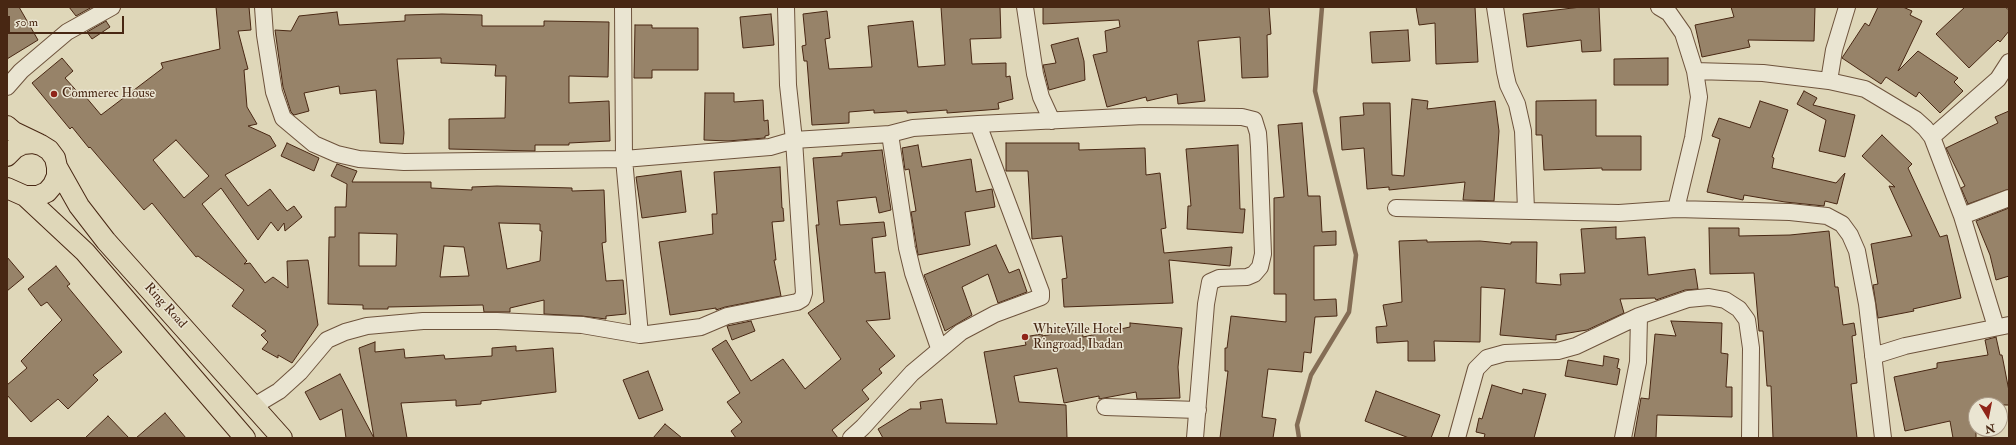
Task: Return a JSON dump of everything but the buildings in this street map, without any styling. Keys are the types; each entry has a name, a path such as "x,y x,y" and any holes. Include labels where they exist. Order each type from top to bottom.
{"main road":[{"path":"7,126 14,132 41,145"},
{"path":"7,156 14,148 23,144 41,145"},
{"name":"Ring Road","path":"41,145 49,150 55,158 58,167 79,206 106,241 282,438"},
{"path":"7,189 25,196 38,196 47,192 53,185 57,176 58,167"},
{"name":"Ring Road","path":"25,196 85,252 245,438"}],"street":[{"path":"7,87 22,70 67,32 112,7"},
{"path":"263,7 265,35 274,92 283,118 314,144 337,154 359,159 404,162 624,159 770,147 794,140 890,134 913,128 1144,116 1242,117 1254,120 1258,133 1259,147 1263,254 1260,266 1254,274 1247,277 1219,278 1210,282 1206,304 1195,438"},
{"path":"623,7 624,159 640,335"},
{"path":"254,406 279,391 294,377 327,340 345,332 367,326 423,321 497,321 582,325 640,335 700,327 727,316 784,305 802,299 804,293 794,140 788,85 786,7"},
{"path":"1025,7 1035,74 1041,97 1052,121"},
{"path":"1495,7 1505,72 1508,85 1517,104 1523,131 1526,210"},
{"path":"1659,7 1669,13 1683,33 1696,71 1699,97 1693,138 1676,209"},
{"path":"1829,81 1834,50 1847,7"},
{"path":"1932,137 1998,79 2009,62"},
{"path":"1696,71 1736,71 1829,81 1865,89 1915,119 1926,128 1932,137 2003,326 1905,346 1873,356"},
{"path":"851,438 863,427 912,373 940,348 961,332 995,314 1041,297 1041,292 978,124"},
{"path":"890,134 907,248 913,273 940,348"},
{"path":"1962,216 2009,198"},
{"path":"1396,208 1619,213 1676,209 1805,213 1827,216 1842,224 1850,235 1857,251 1865,290 1883,438"},
{"path":"1457,438 1476,369 1487,358 1505,353 1558,351 1576,346 1639,316 1688,298 1714,298 1725,300 1739,309 1747,320 1750,341 1750,438"},
{"path":"1623,438 1638,362 1639,316"},
{"path":"1105,407 1198,410"}],"waterway":[{"path":"1299,438 1297,425 1311,375 1349,312 1356,255 1315,91 1322,7"}],"place":[{"name":"Commerec House","path":"54,94"},
{"name":"WhiteVille Hotel Ringroad, Ibadan","path":"1025,337"}]}
